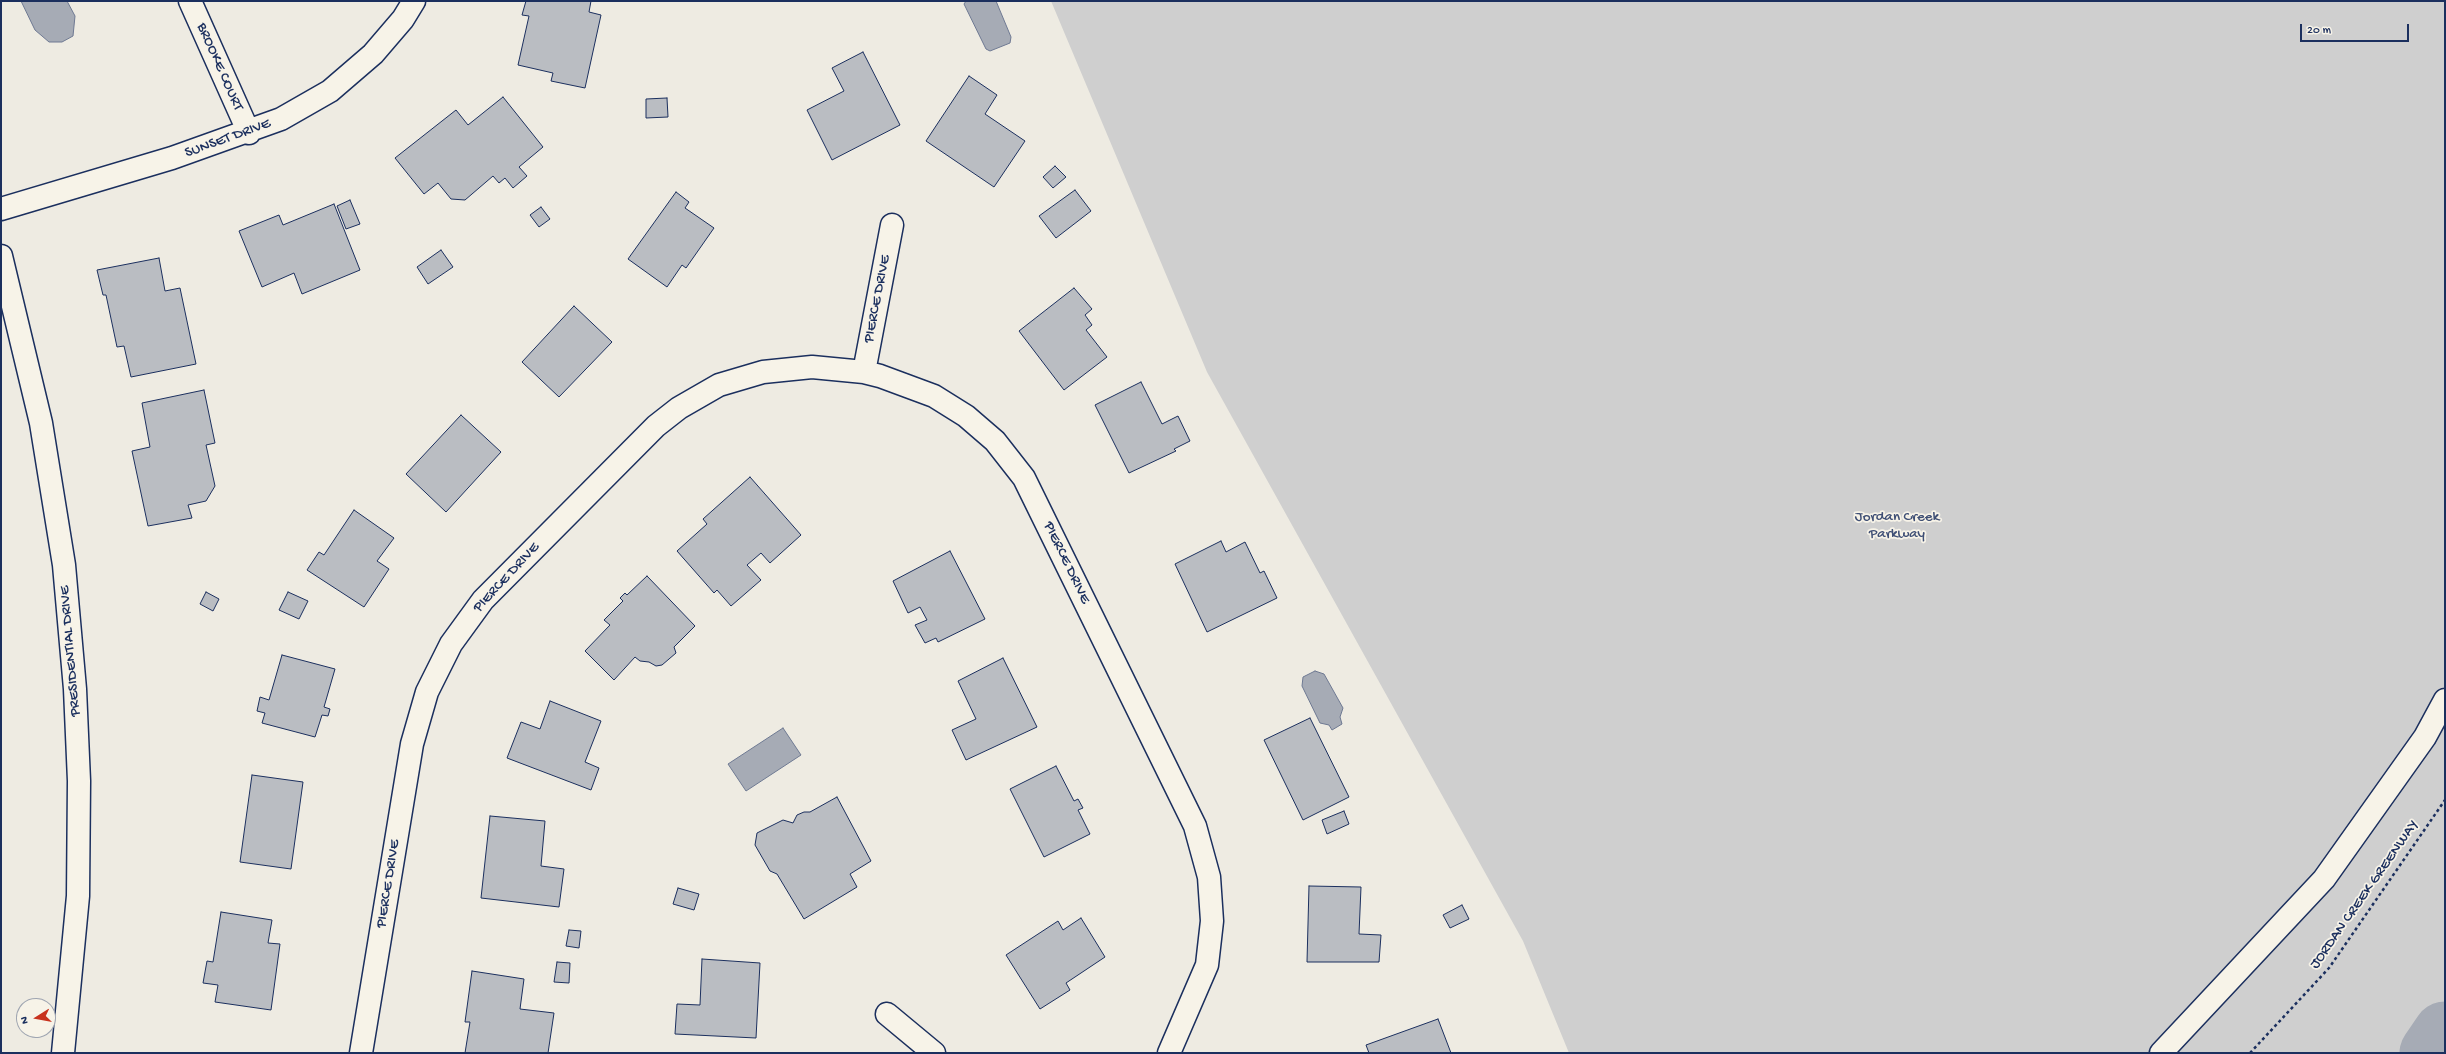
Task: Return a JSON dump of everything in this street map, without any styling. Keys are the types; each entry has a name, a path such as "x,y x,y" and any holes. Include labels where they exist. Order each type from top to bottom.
{"street":[{"name":"BROOKE COURT","path":"190,1 249,132"},
{"name":"SUNSET DRIVE","path":"1,209 172,158 249,132 281,119 330,90 373,54 403,19 414,1"},
{"name":"PIERCE DRIVE","path":"864,372 892,225"},
{"name":"PRESIDENTIAL DRIVE","path":"1,256 41,423 64,565 75,689 79,781 78,896 63,1053"},
{"name":"PIERCE DRIVE","path":"361,1053 412,744 427,692 451,644 482,600 656,426 679,408 719,385 763,372 812,367 864,372 934,396 966,416 995,441 1024,478 1195,826 1209,877 1211,928 1207,965 1169,1053"},
{"path":"2161,1053 2324,879 2425,737 2445,700"},
{"path":"887,1014 934,1053"}],"path":[{"name":"JORDAN CREEK GREENWAY","path":"2250,1053 2329,968 2445,800"}],"green space":[{"name":"Jordan Creek Parkway","path":"1051,1 2445,1 2445,1053 1569,1053 1523,941 1207,372"}],"shaded area":[{"path":"21,1 67,1 75,16 73,36 62,42 49,42 35,30"},
{"path":"966,1 996,1 1011,37 1010,43 990,51 986,49 964,4"},
{"path":"1315,671 1324,674 1343,708 1340,717 1342,724 1332,730 1329,725 1320,723 1302,686 1303,677"},
{"path":"783,728 801,755 746,791 728,764"}],"building":[{"path":"526,1 591,1 589,12 601,15 585,88 551,81 553,73 518,65 529,16 522,15"},
{"path":"863,52 900,125 832,160 807,110 844,91 832,68"},
{"path":"969,76 997,95 985,114 1025,141 994,187 926,141"},
{"path":"503,97 543,147 519,167 527,176 513,188 505,178 499,183 493,176 465,200 451,199 438,183 424,194 395,158 456,110 468,125"},
{"path":"667,98 668,117 646,118 646,99"},
{"path":"1055,166 1066,177 1053,188 1043,177"},
{"path":"1075,190 1091,211 1056,238 1039,216"},
{"path":"676,192 689,202 685,208 714,228 686,268 682,265 667,287 628,259"},
{"path":"350,200 360,224 346,229 337,206"},
{"path":"334,204 360,270 302,294 294,273 262,287 239,231 279,215 283,225"},
{"path":"541,207 550,219 539,227 530,215"},
{"path":"441,250 453,267 428,284 417,267"},
{"path":"159,258 165,291 180,288 196,364 131,377 124,346 117,347 106,295 103,295 97,270"},
{"path":"1074,288 1092,309 1085,315 1092,325 1086,330 1107,357 1064,390 1019,331"},
{"path":"574,306 612,342 559,397 522,362"},
{"path":"1141,382 1162,424 1178,416 1190,441 1174,449 1176,451 1129,473 1095,405"},
{"path":"204,390 215,443 206,445 215,486 206,501 188,505 192,518 148,526 132,451 150,447 142,403"},
{"path":"461,415 501,452 446,512 406,474"},
{"path":"750,477 801,535 770,563 761,553 747,565 761,580 731,606 717,590 714,593 677,551 707,524 703,519"},
{"path":"354,510 394,538 377,561 389,569 364,607 307,570 319,552 324,555"},
{"path":"1221,541 1226,552 1245,542 1260,573 1264,571 1277,598 1207,632 1175,564"},
{"path":"950,551 985,619 938,642 936,638 925,643 915,625 927,620 920,607 908,613 893,581"},
{"path":"647,576 695,626 674,647 676,653 662,665 656,666 649,662 640,661 635,657 614,680 585,651 610,625 604,620 623,601 620,598 625,593 627,595"},
{"path":"206,592 219,599 213,611 200,604"},
{"path":"288,592 308,601 299,619 279,610"},
{"path":"282,655 335,669 324,707 330,709 328,716 322,715 315,737 262,723 265,713 257,711 260,697 269,700"},
{"path":"1003,658 1037,727 966,760 952,730 976,719 958,681"},
{"path":"550,701 601,721 585,762 599,768 591,790 507,758 521,722 540,729"},
{"path":"1310,718 1349,797 1303,820 1264,740"},
{"path":"1056,766 1074,801 1078,799 1083,808 1078,810 1090,834 1044,857 1010,789"},
{"path":"252,775 303,782 291,869 240,862"},
{"path":"837,797 871,861 850,874 857,887 804,919 777,874 770,871 755,845 757,833 783,820 793,823 797,815 804,812 810,812"},
{"path":"1344,811 1349,824 1327,834 1322,820"},
{"path":"490,816 545,821 541,866 564,869 559,907 481,898"},
{"path":"1309,886 1361,887 1359,934 1381,935 1379,962 1307,962"},
{"path":"678,888 699,894 694,910 673,904"},
{"path":"1462,905 1469,919 1450,928 1443,915"},
{"path":"221,912 272,920 268,943 280,944 271,1010 215,1002 218,985 203,983 207,961 213,962"},
{"path":"1081,918 1105,957 1066,983 1070,990 1040,1009 1006,955 1058,921 1063,930"},
{"path":"569,930 581,931 579,948 566,946"},
{"path":"702,959 760,963 756,1038 675,1034 677,1004 700,1005"},
{"path":"557,962 570,963 569,983 554,982"},
{"path":"472,971 524,979 520,1009 554,1013 548,1053 465,1053 470,1022 465,1022"},
{"path":"1438,1019 1451,1053 1369,1053 1366,1045"}],"waterway":[{"path":"2432,1053 2445,1034"}]}
